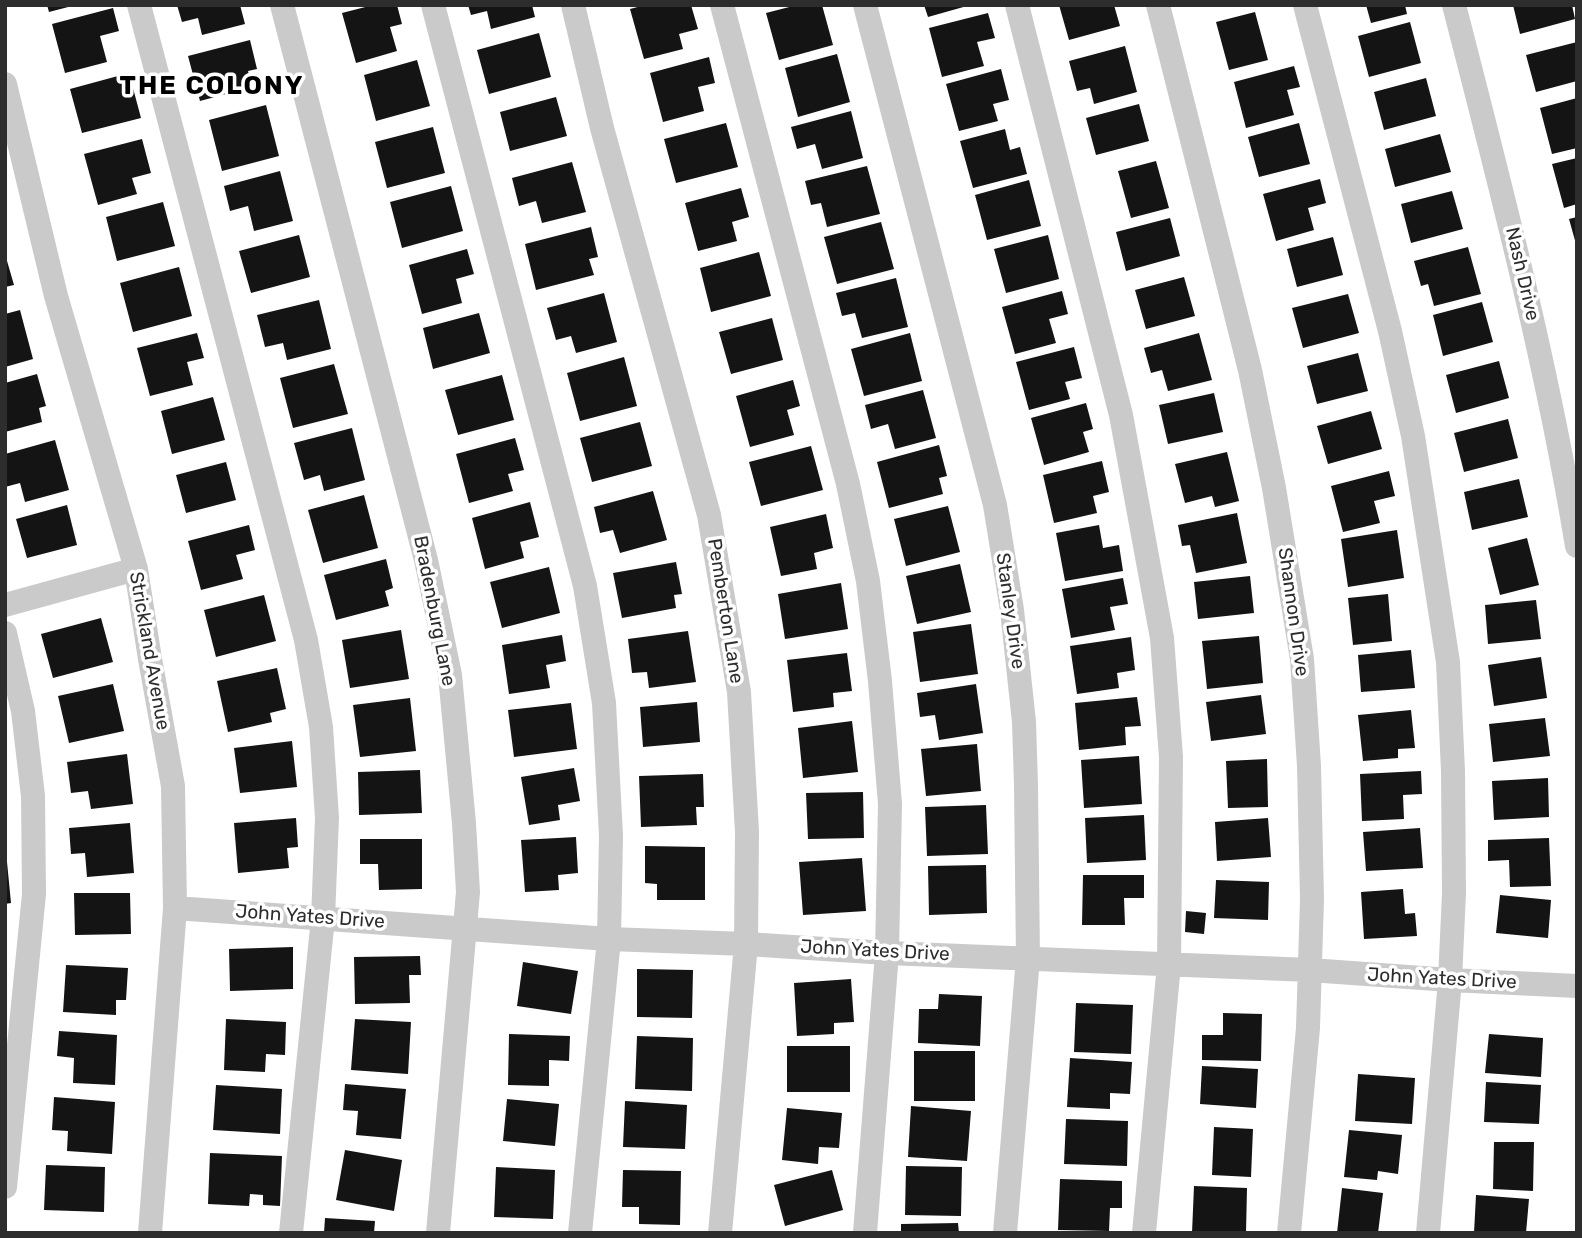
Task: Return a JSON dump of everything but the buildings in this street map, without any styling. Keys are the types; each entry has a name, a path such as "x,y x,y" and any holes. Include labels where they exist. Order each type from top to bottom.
{"street":[{"path":"139,5 306,640 321,727 327,818 323,918 291,1233"},
{"name":"Bradenburg Lane","path":"282,5 426,560 450,675 468,892 438,1233"},
{"path":"433,5 585,586 604,703 611,836 609,939 580,1233"},
{"name":"Pemberton Lane","path":"573,5 602,128 709,515 738,692 747,832 746,944 720,1233"},
{"path":"722,5 848,484 868,581 880,681 890,804 887,953 865,1233"},
{"name":"Stanley Drive","path":"865,5 997,518 1012,610 1024,722 1028,958 1005,1233"},
{"path":"1017,5 1121,415 1162,638 1171,757 1169,964 1144,1233"},
{"name":"Shannon Drive","path":"1158,5 1250,370 1274,488 1302,659 1309,766 1312,899 1307,1028 1289,1233"},
{"path":"1305,5 1390,331 1410,423 1448,662 1453,771 1454,893 1450,980 1428,1233"},
{"name":"Nash Drive","path":"1454,5 1519,258 1553,415 1577,546"},
{"name":"Strickland Avenue","path":"5,84 56,296 135,569 173,786 175,908 149,1233"},
{"path":"5,605 135,569"},
{"path":"5,633 23,711 33,796 34,894 5,1187"},
{"name":"John Yates Drive","path":"175,908 609,939 1310,970 1577,986"}],"district":[{"name":"THE COLONY","path":"212,86"}]}
